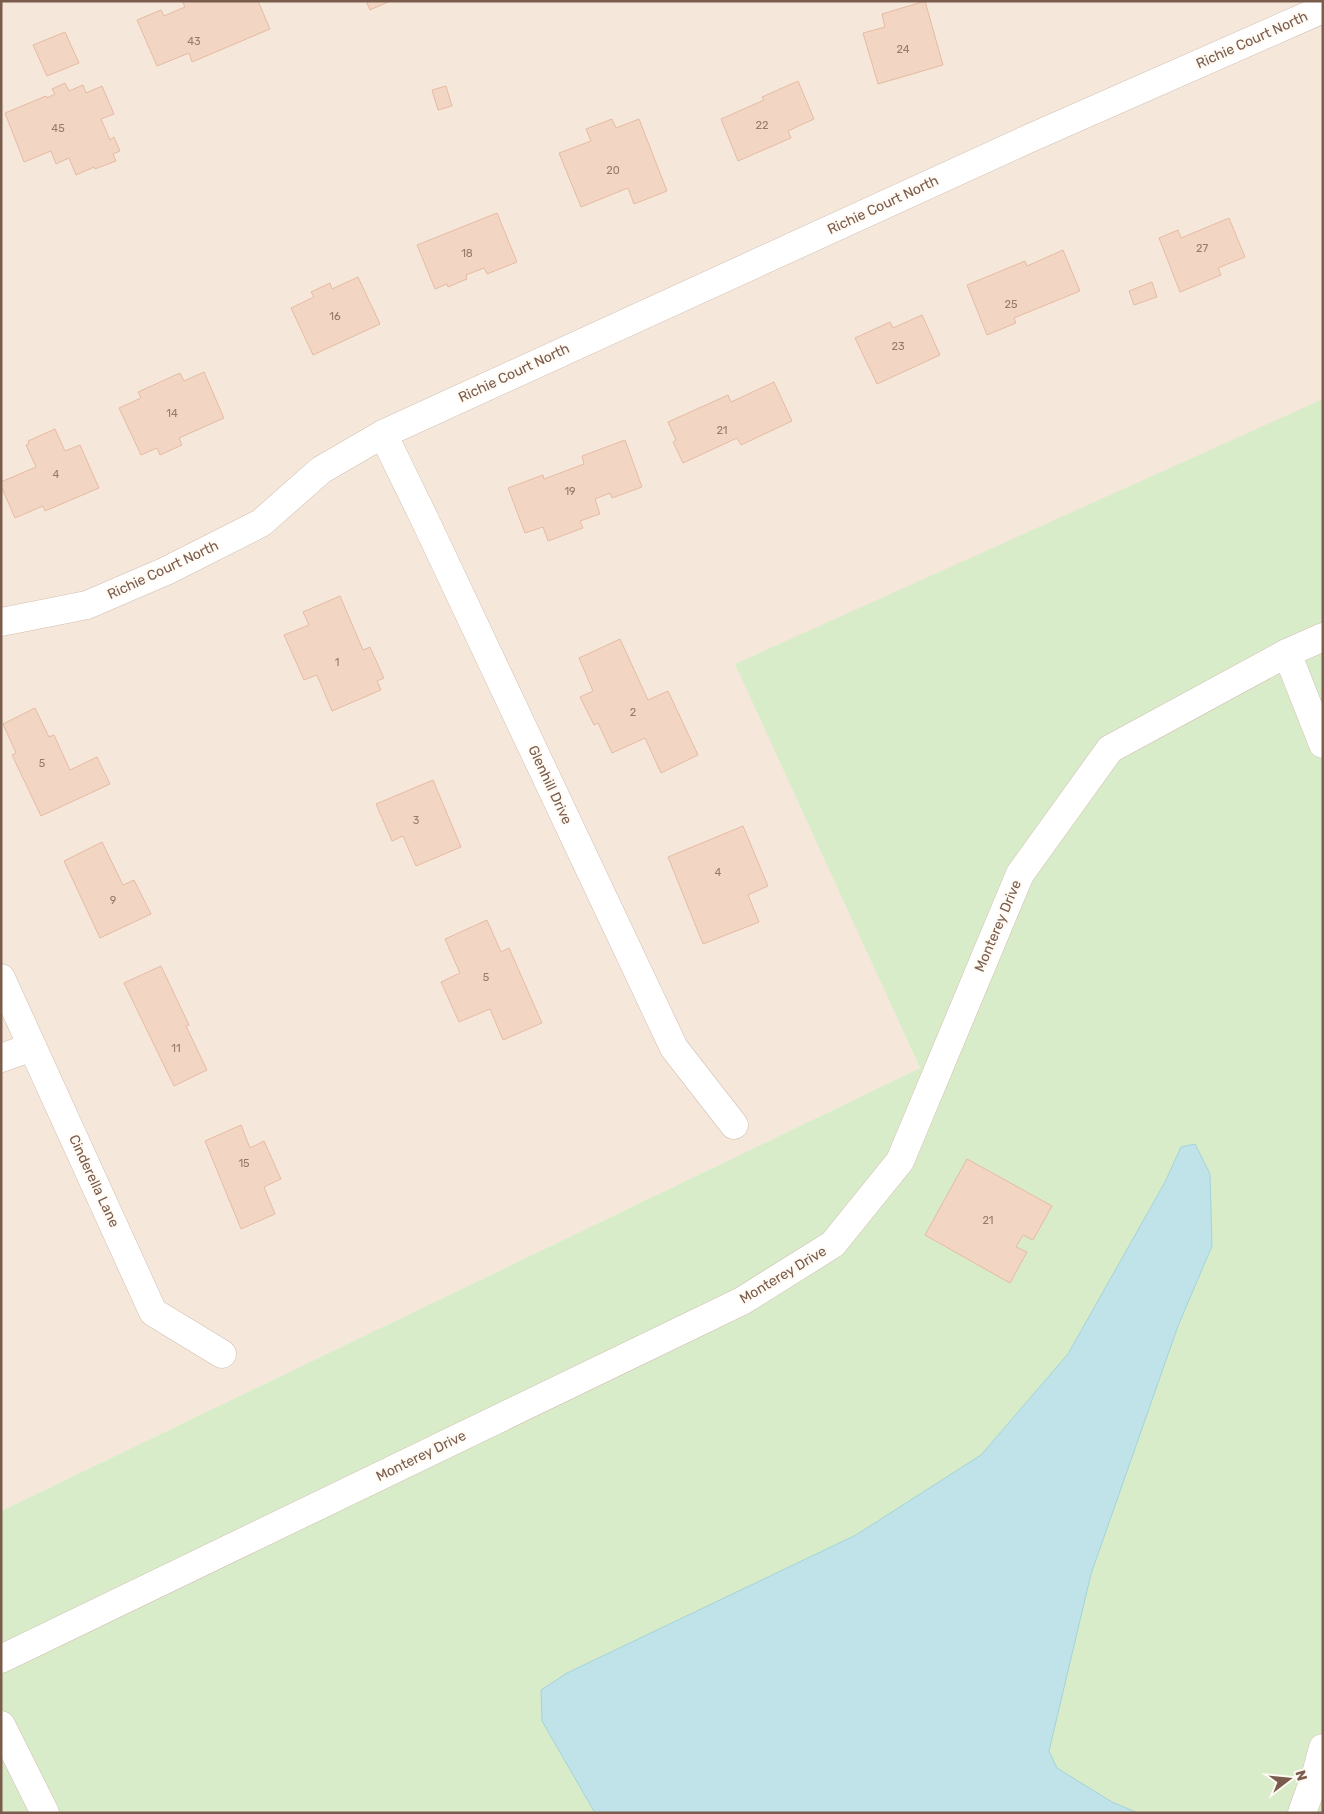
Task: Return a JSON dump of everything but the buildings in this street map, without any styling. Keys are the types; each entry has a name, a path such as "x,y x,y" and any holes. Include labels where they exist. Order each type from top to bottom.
{"street":[{"name":"Richie Court North","path":"1,622 88,605 166,571 261,522 321,470 383,434 1019,143 1323,9"},
{"name":"Glenhill Drive","path":"383,434 674,1048 734,1125"},
{"name":"Monterey Drive","path":"1,1658 742,1301 833,1244 900,1161 1020,874 1110,749 1287,653 1323,637"},
{"path":"1287,653 1323,744"},
{"name":"Cinderella Lane","path":"1,978 153,1312 222,1354"},
{"path":"1,1058 32,1047"},
{"path":"1,1725 45,1813"},
{"path":"1302,1813 1323,1748"}],"shaded area":[{"path":"1,1 1323,1 1323,402 736,664 920,1068 1,1511"}],"green space":[{"path":"1323,399 1323,1813 1,1813 1,1511 920,1068 735,664"}],"water":[{"path":"1195,1144 1210,1174 1212,1246 1178,1326 1091,1574 1049,1751 1057,1768 1112,1802 1138,1813 595,1813 542,1721 541,1690 567,1673 856,1535 981,1455 1068,1354 1165,1182 1181,1147"}]}
